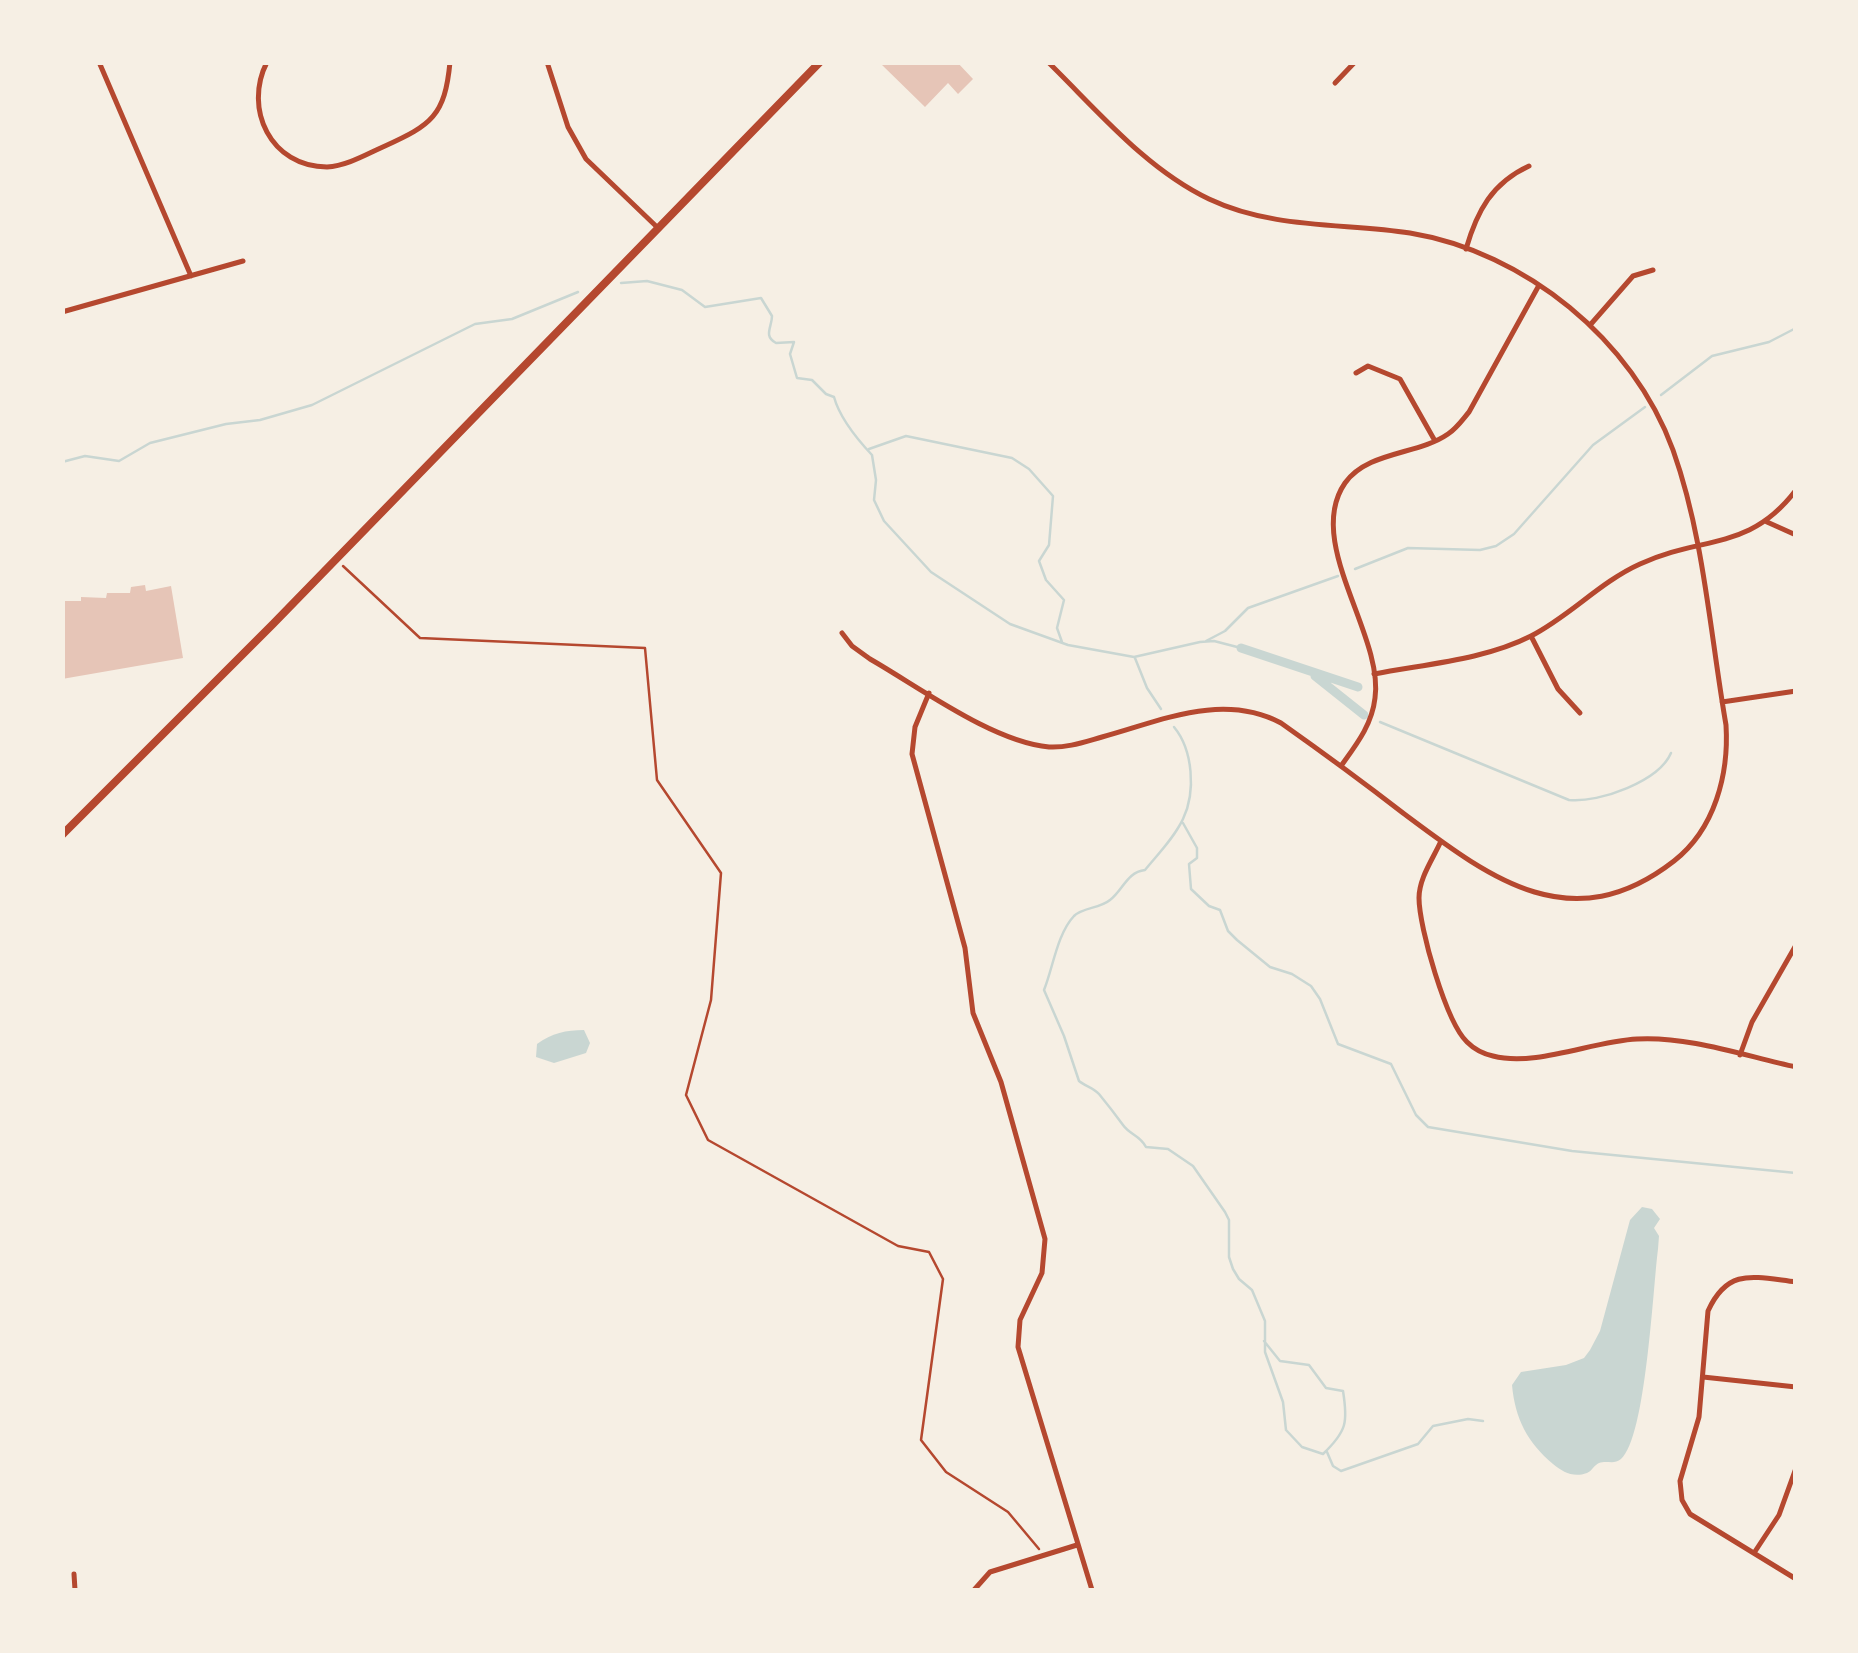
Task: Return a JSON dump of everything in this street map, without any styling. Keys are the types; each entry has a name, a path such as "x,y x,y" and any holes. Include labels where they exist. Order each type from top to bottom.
{"main road":[{"path":"62,835 820,62"}],"street":[{"path":"99,62 191,276"},
{"path":"267,62 257,91 257,109 263,126 287,156 326,167 366,155 429,122 439,112 446,95 450,62"},
{"path":"546,62 568,127 586,159 658,228"},
{"path":"842,634 870,659 1009,738 1047,746 1077,745 1188,713 1243,709 1281,723 1442,841 1511,885 1560,897 1595,898 1655,876 1691,844 1717,798 1727,746 1688,496 1672,446 1642,388 1591,324 1500,262 1466,248 1410,234 1277,220 1210,200 1154,164 1048,62"},
{"path":"1336,82 1355,62"},
{"path":"1466,248 1475,220 1490,194 1502,180 1529,166"},
{"path":"62,312 244,261"},
{"path":"1591,324 1633,276 1654,270"},
{"path":"1341,766 1362,737 1375,700 1374,674 1333,527 1338,498 1348,479 1372,463 1435,441 1448,434 1469,412 1538,287"},
{"path":"1356,373 1368,366 1400,378 1435,441"},
{"path":"1374,674 1490,651 1532,636 1630,569 1664,554 1732,539 1768,522 1796,490"},
{"path":"1768,522 1796,535"},
{"path":"1532,636 1558,690 1580,713"},
{"path":"1722,702 1796,691"},
{"path":"930,693 915,727 912,754 966,948 973,1013 1000,1082 1045,1239 1042,1273 1020,1320 1018,1347 1092,1590"},
{"path":"1442,841 1421,882 1421,916 1452,1022 1476,1050 1492,1056 1523,1058 1604,1042 1658,1039 1796,1067"},
{"path":"1740,1055 1752,1022 1796,945"},
{"path":"1796,1282 1753,1277 1726,1284 1716,1295 1708,1312 1695,1436 1680,1482 1682,1500 1690,1514 1796,1579"},
{"path":"1703,1377 1796,1388"},
{"path":"1754,1553 1779,1515 1796,1468"},
{"path":"974,1590 990,1572 1076,1544"},
{"path":"74,1574 75,1590"}],"path":[{"path":"336,559 420,638 645,648 657,780 721,872 711,1000 686,1095 708,1140 898,1246 929,1252 943,1279 921,1440 946,1472 1008,1512 1044,1554"}],"shaded area":[{"path":"584,1030 590,1043 586,1053 554,1063 536,1057 537,1044 543,1040 559,1033"},
{"path":"1642,1207 1652,1209 1660,1219 1654,1228 1659,1236 1658,1249 1637,1423 1621,1459 1599,1463 1587,1473 1568,1473 1553,1464 1530,1439 1516,1409 1512,1385 1521,1372 1566,1365 1584,1358 1590,1350 1600,1331 1630,1220"}],"building":[{"path":"882,62 957,62 973,79 958,94 948,83 925,107"},
{"path":"145,585 146,591 171,586 183,658 62,679 62,601 106,598 107,593 130,593 131,587"}],"waterway":[{"path":"621,283 647,281 682,290 705,307 761,298 772,316 770,337 776,343 794,342 790,354 797,378 812,380 834,397 845,421 872,455 874,500 884,521 931,572 1010,624 1068,645 1134,657 1200,642 1214,641 1241,648"},
{"path":"62,462 85,456 119,461 150,443 312,405 475,324 512,319 578,292"},
{"path":"1661,395 1712,356 1769,342 1796,328"},
{"path":"1355,569 1408,548 1480,550 1496,546 1514,534 1593,445 1645,407"},
{"path":"869,449 906,436 1012,458 1029,469 1053,496 1049,545 1039,561 1046,580 1064,600 1057,628 1062,642"},
{"path":"1206,641 1225,631 1248,608 1338,576"},
{"path":"1241,648 1358,687"},
{"path":"1135,658 1161,709"},
{"path":"1315,676 1364,715"},
{"path":"1380,722 1569,800 1596,798 1627,788 1654,773 1671,753"},
{"path":"1174,727 1189,759 1190,796 1183,819 1145,870 1129,878 1106,903 1082,911 1068,923 1044,990 1079,1081 1097,1092 1146,1147 1168,1149 1193,1166 1225,1212 1233,1269 1252,1290 1265,1321 1265,1352 1283,1402 1286,1430 1302,1447 1323,1454 1344,1425 1343,1391 1326,1388 1309,1365 1280,1361 1264,1341"},
{"path":"1183,823 1197,848 1197,858 1189,864 1191,889 1209,906 1220,910 1228,931 1270,967 1311,986 1338,1044 1391,1064 1416,1115 1428,1127 1572,1151 1796,1173"},
{"path":"1327,1452 1333,1466 1341,1471 1418,1444 1433,1426 1468,1419 1483,1421"}]}
